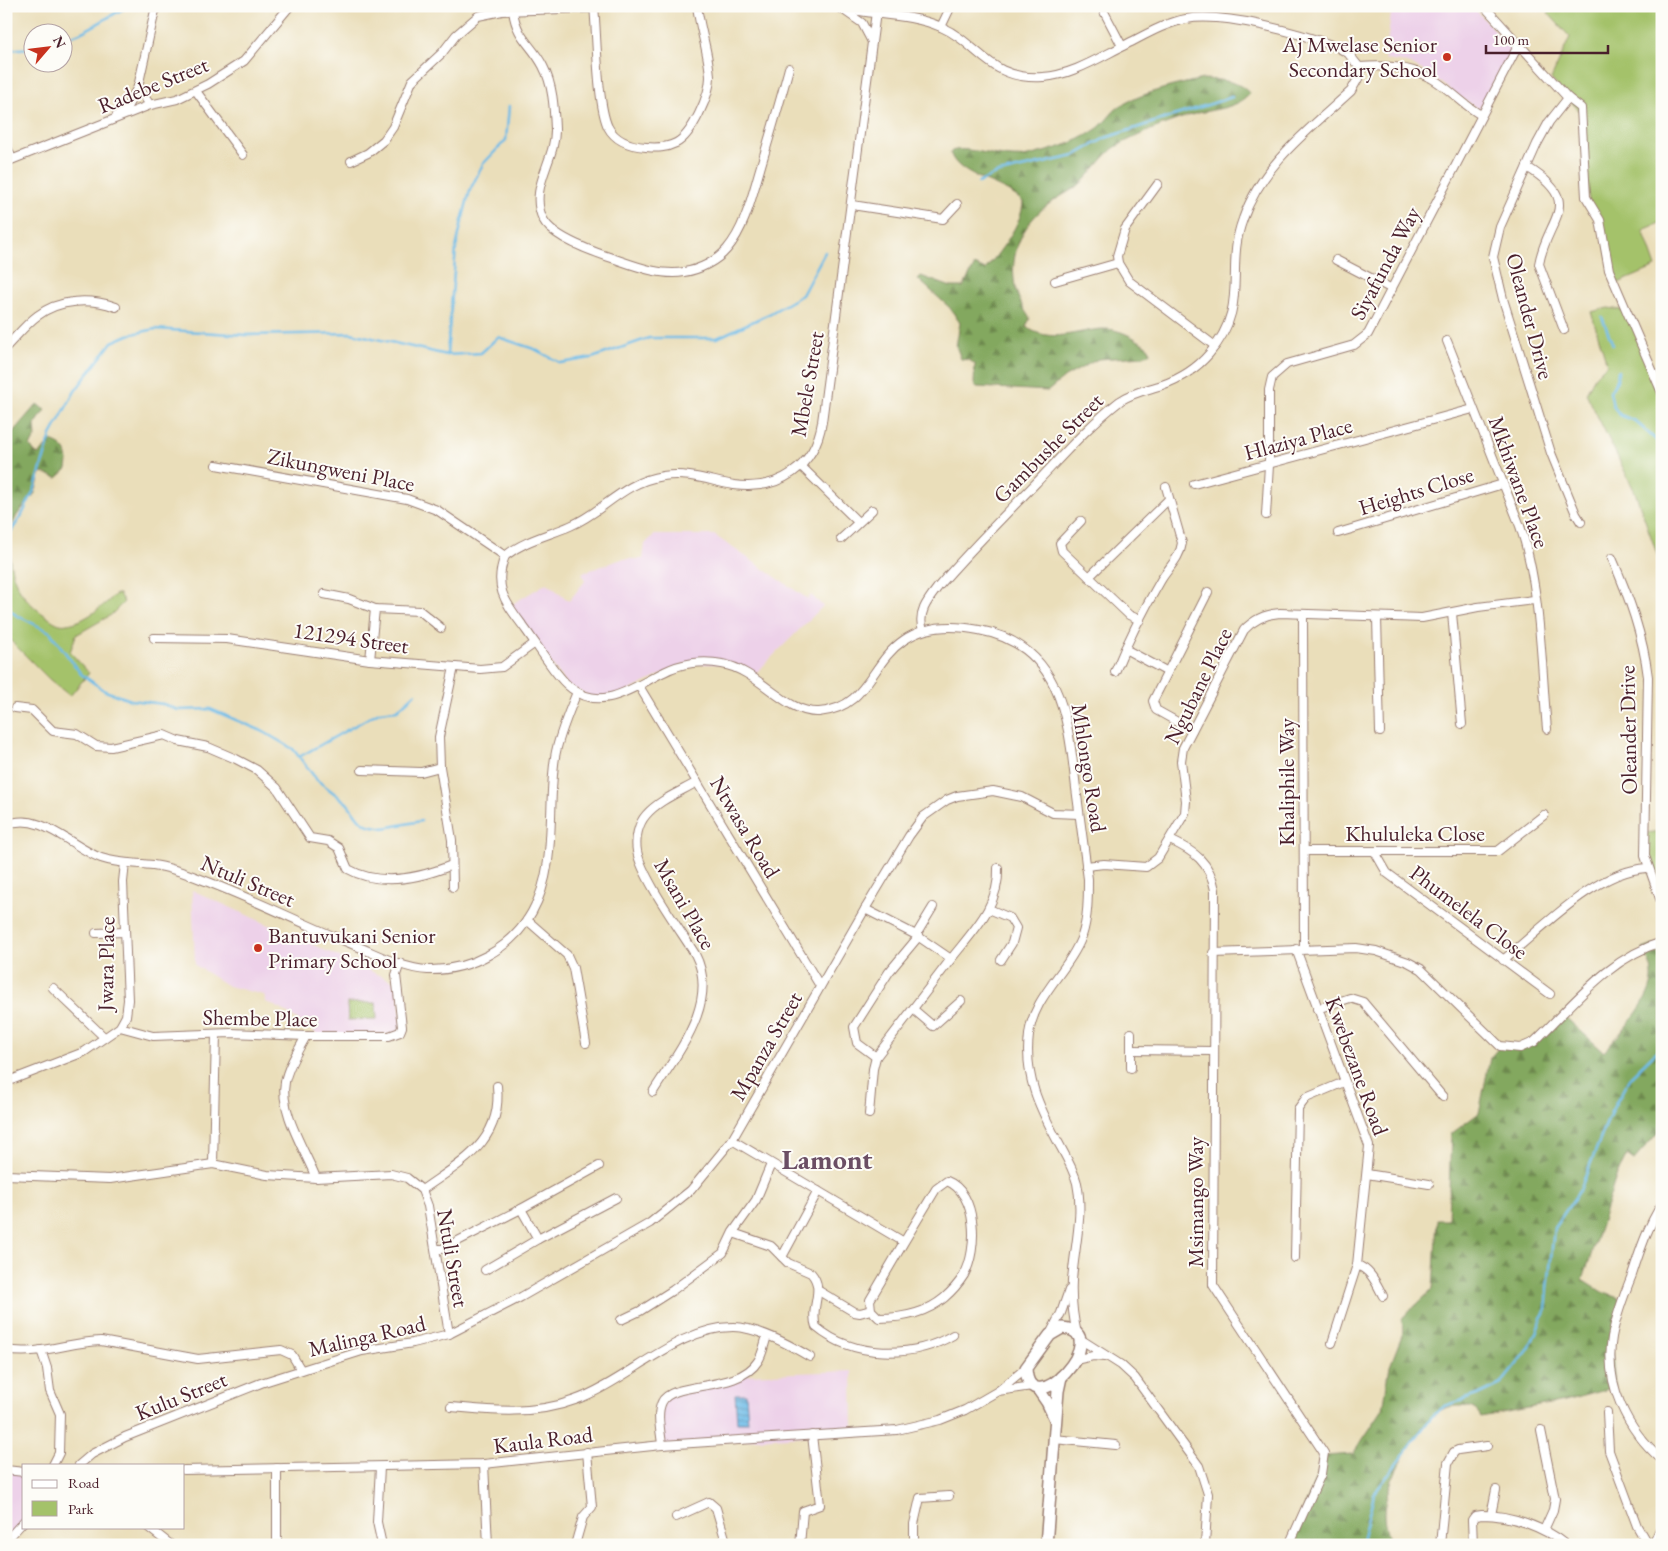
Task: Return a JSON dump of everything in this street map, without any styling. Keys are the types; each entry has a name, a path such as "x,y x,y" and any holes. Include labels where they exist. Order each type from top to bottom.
{"street":[{"path":"109,121 127,107 138,87 156,6"},
{"path":"351,160 368,153 384,140 393,127 412,81 438,57 469,22 486,13 513,11 594,7 605,119 608,128 622,142 642,147 659,148 678,142 693,124 707,97 710,80 709,65 697,6"},
{"path":"833,6 842,9 862,23 873,46"},
{"path":"890,6 893,15"},
{"path":"941,27 951,6"},
{"path":"1101,6 1122,46"},
{"path":"1484,6 1568,98 1581,108 1586,197 1600,220 1610,270 1662,394"},
{"name":"Radebe Street","path":"9,161 150,105 177,99 196,91 244,61 285,8"},
{"path":"842,9 855,8 941,27 998,68 1027,77 1043,77 1069,72 1161,27 1184,20 1219,18 1237,20 1328,43 1348,53 1359,67 1385,65 1415,72 1432,79 1481,115"},
{"path":"513,11 518,33 542,65 551,89 555,141 538,189 540,212 544,222 553,231 602,256 638,267 683,272 714,260 726,250 736,236 753,191 789,68"},
{"name":"Mbele Street","path":"505,556 533,539 572,526 618,494 644,481 663,476 690,475 733,484 762,485 787,476 802,467 821,432 876,12"},
{"name":"Siyafunda Way","path":"1266,515 1269,465 1269,390 1272,377 1287,364 1361,341 1374,326 1519,44"},
{"name":"Gambushe Street","path":"924,630 921,623 922,613 938,587 1098,420 1130,395 1170,382 1184,374 1199,364 1215,346 1226,330 1233,312 1239,232 1246,209 1262,179 1275,162 1351,91 1359,77 1359,67"},
{"path":"138,87 150,105"},
{"path":"196,91 243,155"},
{"name":"Oleander Drive","path":"1568,98 1549,122 1527,167 1500,227 1493,257 1503,299 1551,453 1581,522"},
{"path":"6,145 9,161"},
{"path":"1527,167 1548,182 1555,189 1558,197 1558,213 1539,264 1564,330"},
{"path":"1158,184 1124,229 1117,256 1118,264 1129,281 1215,346"},
{"path":"852,206 943,219 957,204"},
{"path":"1336,260 1392,288"},
{"path":"1055,280 1118,264"},
{"path":"6,347 35,318 51,309 87,300 116,307"},
{"name":"Mkhiwane Place","path":"1447,341 1528,552 1547,729"},
{"name":"Hlaziya Place","path":"1194,484 1473,409"},
{"name":"Zikungweni Place","path":"216,465 407,499 438,510 505,556"},
{"path":"802,467 858,522"},
{"name":"Heights Close","path":"1338,532 1503,484"},
{"path":"1116,672 1125,649 1162,578 1181,551 1182,543 1166,487"},
{"path":"1089,576 1169,499"},
{"path":"841,539 872,510"},
{"path":"1081,521 1063,539 1061,546 1067,556 1129,614 1140,620"},
{"name":"Mhlongo Road","path":"505,556 500,569 501,592 535,643 568,687 594,698 609,698 624,694 665,671 683,665 708,662 724,664 752,676 792,705 816,712 831,710 846,704 859,694 901,642 924,630 938,627 968,628 1004,637 1030,655 1045,670 1060,696 1066,715 1086,866 1088,900 1082,934 1035,1013 1030,1026 1028,1052 1030,1081 1035,1096 1072,1168 1079,1196 1072,1280 1072,1305 1078,1336"},
{"name":"Oleander Drive","path":"1612,558 1630,602 1641,637 1648,676 1644,845 1647,868 1662,904"},
{"path":"1192,730 1156,710 1153,705 1154,696 1208,592"},
{"path":"324,594 348,599 375,608 420,611 440,628"},
{"name":"Ngubane Place","path":"1086,866 1104,864 1146,867 1154,862 1170,840 1185,813 1186,801 1181,754 1244,630 1249,624 1269,614 1422,618 1478,606 1534,600"},
{"path":"370,660 375,608"},
{"path":"1452,613 1462,724"},
{"name":"Khaliphile Way","path":"1300,949 1304,850 1303,614"},
{"path":"1376,618 1380,732"},
{"name":"121294 Street","path":"154,638 227,639 370,660 454,668 494,669 514,661 535,643"},
{"path":"1125,649 1166,671"},
{"path":"453,887 452,840 440,768 439,737 454,668"},
{"name":"Ntwasa Road","path":"639,686 820,986"},
{"name":"Ntuli Street","path":"6,825 19,821 40,824 89,853 125,863 156,865 204,880 327,934 400,963 427,970 448,969 471,963 498,949 527,920 540,896 545,878 555,756 577,692"},
{"path":"15,708 32,710 53,730 77,734 96,746 111,747 164,734 178,741 208,748 236,759 256,770 277,788 310,838 336,844 342,853 348,869 356,873 388,879 407,878 429,875 452,865"},
{"path":"362,770 421,772 440,768"},
{"name":"Msani Place","path":"653,1092 698,1013 703,982 700,964 695,954 639,860 636,839 642,822 647,815 664,801 697,782"},
{"name":"Mpanza Street","path":"449,1334 521,1296 650,1223 691,1190 732,1140 865,909 916,825 932,809 947,800 968,793 993,790 1022,797 1053,813 1079,814"},
{"name":"Khululeka Close","path":"1304,850 1375,852 1498,851 1544,815"},
{"name":"Msimango Way","path":"1170,840 1191,850 1206,863 1215,890 1213,953 1213,1285 1324,1453 1321,1474 1289,1545"},
{"name":"Phumelela Close","path":"1375,852 1387,873 1550,994"},
{"name":"Jwara Place","path":"6,1082 71,1058 120,1027 126,1016 128,1000 125,932 125,863"},
{"path":"869,1114 876,1058 989,909 997,887 998,868"},
{"path":"1503,960 1578,900 1610,879 1636,869 1647,868"},
{"path":"876,1058 857,1043 854,1027 889,972 918,936 934,908"},
{"path":"865,909 918,936 951,959"},
{"path":"989,909 1010,918 1016,928 1012,943 1001,960"},
{"path":"527,920 566,955 573,968 586,1043"},
{"path":"96,933 125,932"},
{"path":"1213,953 1356,948 1376,951 1408,962 1431,978 1494,1042 1511,1048 1520,1048 1534,1042 1611,968 1628,956 1662,942"},
{"name":"Kwebezane Road","path":"1300,949 1317,1009 1367,1140 1369,1153 1357,1265 1332,1343"},
{"name":"Shembe Place","path":"120,1027 153,1036 276,1033 306,1036 389,1036 400,1032 402,1027 396,975 400,963"},
{"path":"53,988 104,1037"},
{"path":"1317,1009 1350,998 1363,1002 1442,1096"},
{"path":"913,1008 932,1026 961,1001"},
{"path":"1131,1033 1131,1068"},
{"path":"213,1164 216,1034"},
{"path":"306,1036 289,1070 284,1090 290,1117 316,1178"},
{"path":"1131,1050 1213,1051"},
{"path":"1295,1258 1298,1109 1306,1098 1344,1082"},
{"path":"422,1190 472,1154 482,1144 494,1117 498,1096 497,1086"},
{"path":"732,1140 904,1242"},
{"name":"Ntuli Street","path":"6,1175 110,1179 213,1164 267,1175 316,1178 391,1174 407,1178 422,1190 428,1206 449,1334"},
{"path":"621,1320 640,1311 704,1269 723,1253 733,1233 756,1200 771,1164"},
{"path":"436,1249 442,1249 521,1209 599,1166"},
{"path":"1367,1174 1428,1184"},
{"path":"948,1181 959,1188 967,1203 974,1230 971,1251 964,1276 944,1299 928,1309 906,1316 879,1318 872,1310 870,1300 936,1189 942,1182 948,1181"},
{"path":"782,1257 818,1192"},
{"path":"485,1270 538,1239 616,1198"},
{"path":"1662,1204 1616,1321 1611,1352 1615,1388 1625,1415 1641,1439 1662,1460"},
{"path":"521,1209 538,1239"},
{"path":"733,1233 771,1246 793,1266 812,1273 819,1291 814,1313 816,1327 851,1346 896,1352 929,1346 953,1335"},
{"path":"1357,1265 1368,1271 1374,1278 1383,1296"},
{"name":"Mhlongo Road","path":"1050,1335 1064,1305 1072,1280"},
{"path":"819,1291 854,1312 860,1313 872,1310"},
{"path":"451,1408 507,1413 562,1404 576,1400 638,1368 688,1337 735,1327 767,1336 810,1358"},
{"path":"1056,1420 1047,1402 1027,1380 1026,1368 1050,1335 1062,1328 1078,1336 1128,1370 1142,1386 1201,1471 1208,1494 1205,1545"},
{"name":"Malinga Road","path":"6,1350 26,1352 101,1341 198,1359 281,1350 292,1355 300,1370 362,1351 419,1342 449,1334"},
{"path":"662,1445 660,1404 664,1398 674,1393 726,1383 742,1375 753,1368 759,1361 767,1336"},
{"path":"1035,1387 1048,1388 1075,1360 1081,1348 1078,1336"},
{"path":"41,1350 47,1368 50,1391 60,1414 59,1453 54,1464"},
{"path":"1075,1360 1093,1356 1110,1359"},
{"name":"Kaula Road","path":"185,1470 484,1464 662,1445 897,1430 953,1415 998,1391 1026,1368"},
{"name":"Kulu Street","path":"80,1464 92,1454 125,1437 221,1398 300,1370"},
{"path":"1046,1545 1061,1376"},
{"name":"Kaula Road","path":"998,1391 1035,1387"},
{"path":"1607,1412 1609,1451 1637,1526 1648,1545"},
{"path":"1541,1430 1555,1499 1551,1516 1544,1530"},
{"path":"800,1545 803,1511 820,1505 812,1435"},
{"path":"1054,1439 1116,1445"},
{"path":"1440,1545 1448,1463 1454,1452 1458,1450 1487,1446"},
{"path":"575,1545 583,1516 592,1507 587,1452"},
{"path":"484,1464 488,1545"},
{"path":"380,1466 376,1522 382,1545"},
{"path":"277,1468 278,1545"},
{"path":"6,1470 22,1472"},
{"path":"1490,1515 1496,1490"},
{"path":"914,1545 914,1524 920,1498 949,1496"},
{"path":"676,1517 709,1502 716,1508 728,1545"},
{"path":"1472,1545 1472,1520 1476,1516 1490,1515 1525,1523 1544,1530 1566,1545"},
{"path":"6,1540 22,1524"},
{"path":"1653,1545 1662,1526"},
{"path":"149,1528 171,1545"}],"shaded area":[{"name":"Aj Mwelase Senior Secondary School","path":"1392,6 1472,6 1508,45 1510,53 1479,109 1455,94 1430,74 1408,63 1385,60"},
{"path":"654,535 714,535 808,599 811,595 823,606 753,676 724,664 683,664 624,693 594,698 568,686 509,606 547,583 569,601 585,581 582,573 622,559 643,559 645,544"},
{"name":"Bantuvukani Senior Primary School","path":"192,890 397,983 402,1027 396,1034 320,1036 281,1009 266,1002 264,995 228,986 195,965"},
{"path":"852,1371 853,1433 662,1445 660,1418 665,1399 742,1375"},
{"path":"6,1470 22,1473 22,1524 6,1541"}],"green space":[{"path":"1554,6 1659,6 1662,8 1662,222 1643,230 1656,267 1616,284 1610,269 1601,220 1589,204 1583,115 1551,79 1570,37 1548,13"},
{"path":"1203,79 1235,83 1246,89 1250,94 1233,105 1178,119 1117,146 1108,153 1080,184 1049,204 1033,218 1024,231 1014,260 1016,290 1021,304 1030,318 1026,327 1035,332 1054,336 1102,329 1115,330 1139,341 1149,348 1150,353 1144,356 1098,359 1065,377 1048,391 977,387 974,384 975,364 969,360 961,359 956,346 960,323 950,308 918,279 921,276 951,287 963,287 975,265 985,270 1003,247 1019,219 1023,202 1015,195 962,168 954,161 950,152 965,150 1008,157 1028,156 1071,143 1087,135 1102,125 1120,106 1129,101 1160,90"},
{"path":"1608,308 1628,311 1662,393 1662,568 1635,492 1586,393 1595,376 1607,364 1591,312"},
{"path":"37,404 45,410 35,425 36,437 30,446 39,455 50,441 59,445 67,455 67,469 57,478 41,472 35,493 17,515 6,537 6,440"},
{"path":"9,533 12,570 20,590 35,608 59,624 74,623 87,617 116,594 119,594 124,602 111,615 76,635 70,652 89,673 70,696 49,679 6,636 6,537"},
{"path":"1662,831 1662,903 1648,868 1646,833"},
{"path":"1662,942 1662,1128 1634,1160 1627,1155 1616,1177 1583,1280 1602,1292 1621,1299 1611,1339 1615,1387 1565,1401 1481,1417 1473,1408 1455,1406 1443,1409 1433,1416 1413,1440 1396,1471 1385,1502 1384,1514 1390,1545 1289,1545 1325,1456 1353,1454 1383,1409 1390,1366 1404,1330 1401,1319 1433,1289 1437,1220 1448,1220 1451,1134 1479,1113 1490,1058 1500,1046 1528,1046 1563,1015 1604,1052 1633,1018 1650,988 1652,971 1643,949"},
{"path":"347,1003 376,1003 377,1019 348,1020"}],"water":[{"path":"735,1394 746,1394 748,1422 737,1422"}],"waterway":[{"path":"72,36 88,29 129,6"},
{"path":"6,50 22,49"},
{"path":"978,183 995,174 1074,156 1105,138 1232,97"},
{"path":"447,354 456,248 462,221 470,190 483,164 506,140 509,106"},
{"path":"6,539 22,515 35,488 51,435 75,391 112,342 128,335 155,329 246,335 351,333 447,355 481,353 498,337 534,349 561,363 592,358 649,338 717,338 769,314 802,295 825,252"},
{"path":"1602,317 1613,345"},
{"path":"1618,371 1617,380 1610,392 1613,406 1620,415 1635,421 1662,448"},
{"path":"6,607 16,615 50,632 81,674 105,691 131,700 163,704 178,710 210,709 262,731 293,749 317,780 347,803 359,819 368,825 384,828 421,821"},
{"path":"299,757 379,712 397,710 416,693"},
{"path":"1361,1545 1374,1494 1433,1415 1445,1406 1478,1395 1501,1384 1529,1349 1546,1309 1554,1228 1580,1190 1611,1112 1630,1077 1662,1046"}],"place":[{"name":"Aj Mwelase Senior Secondary School","path":"1447,57"},
{"name":"Bantuvukani Senior Primary School","path":"258,948"}],"district":[{"name":"Lamont","path":"827,1159"}]}
